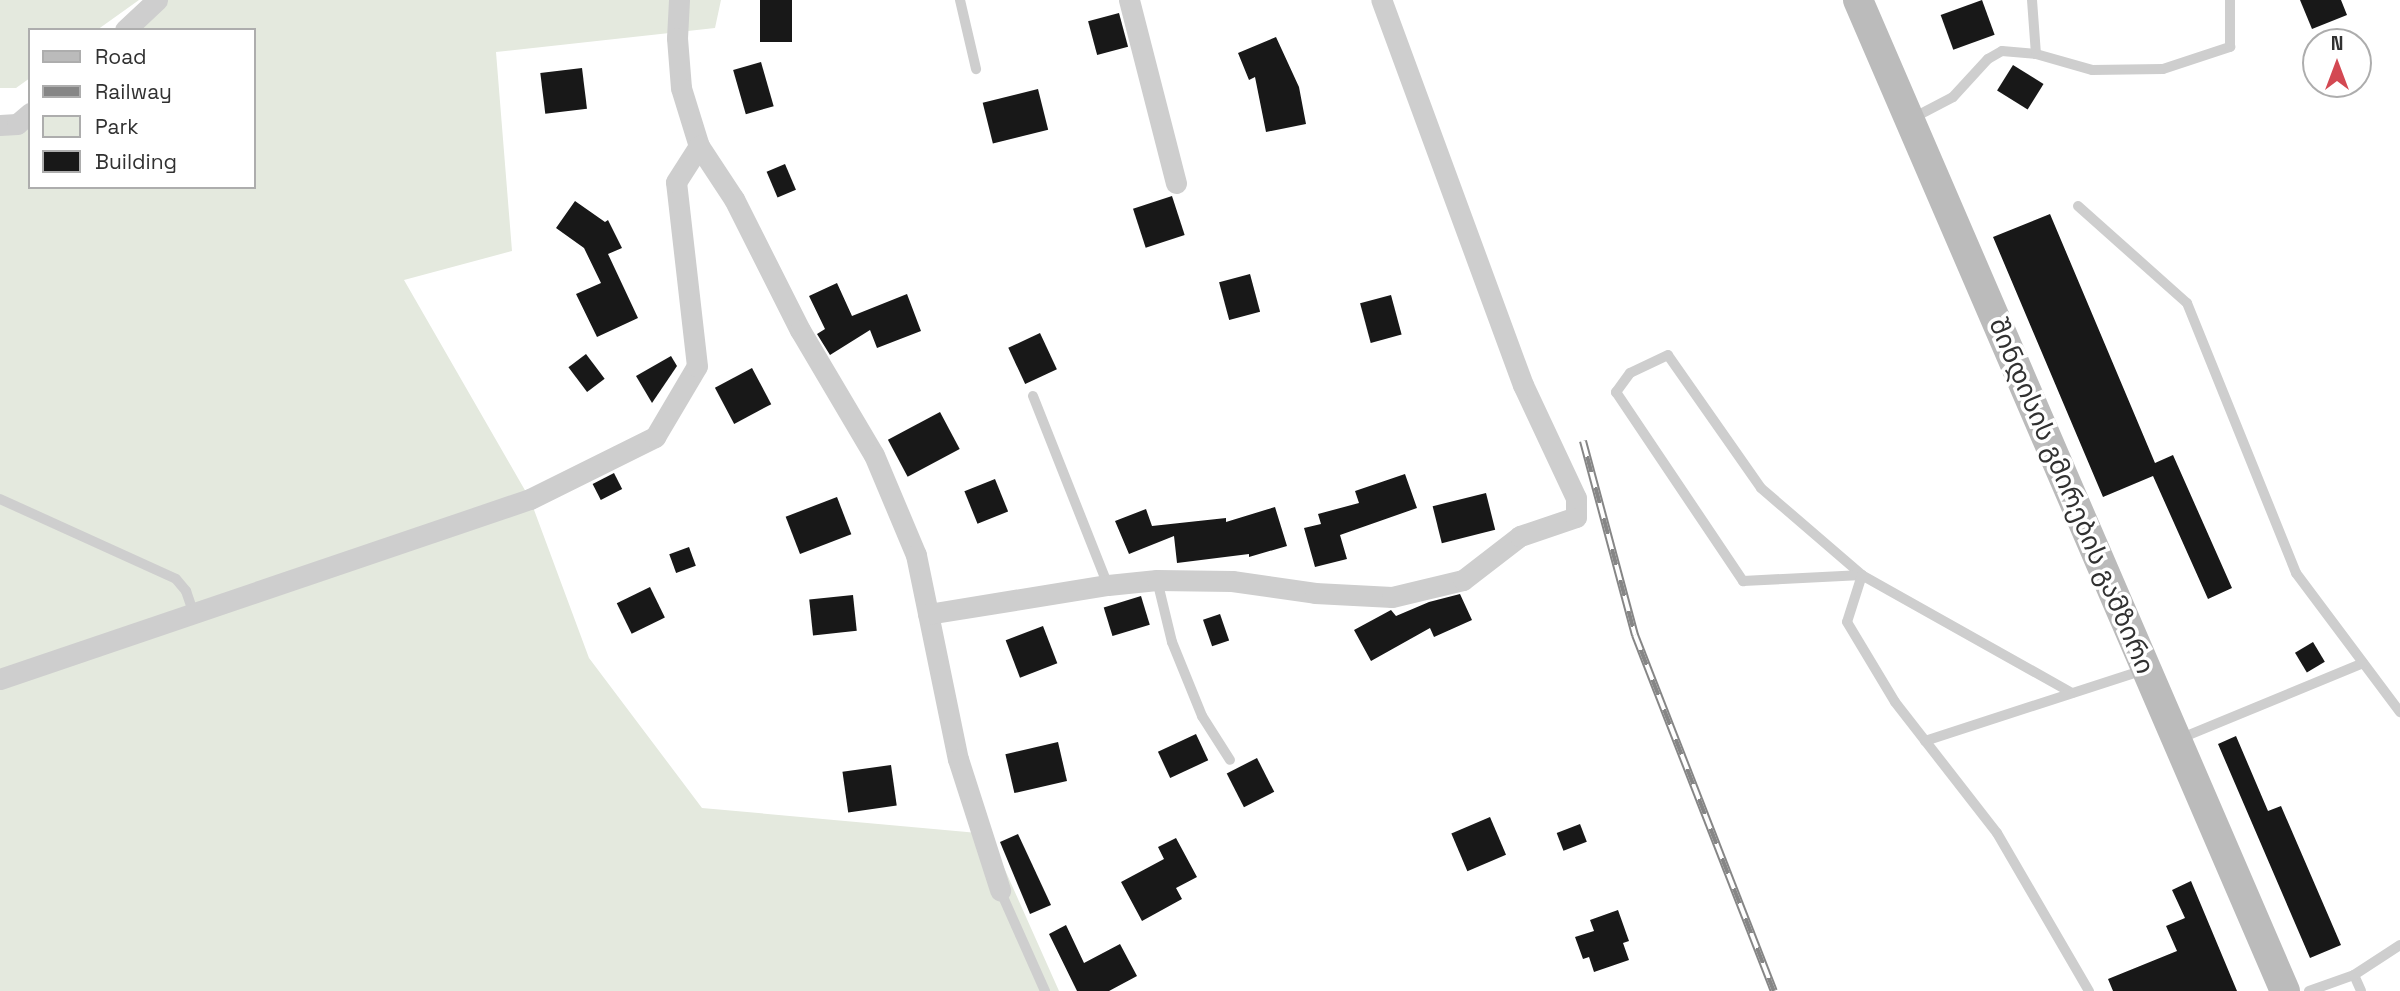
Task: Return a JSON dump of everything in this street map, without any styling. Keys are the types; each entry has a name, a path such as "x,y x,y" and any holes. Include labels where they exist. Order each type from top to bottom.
{"main road":[{"name":"შინდისის გმირების გამზირი","path":"1858,0 2285,991"}],"street":[{"path":"127,28 157,0"},
{"path":"680,0 677,38 681,88 699,146 734,198 800,330 874,455 916,555 958,759 1000,890"},
{"path":"1129,0 1176,183"},
{"path":"928,614 1108,584 1157,580 1232,581 1315,593 1392,597 1463,580 1520,536 1576,517 1576,498 1523,386 1381,0"},
{"path":"0,125 17,124 28,115"},
{"path":"0,679 530,499 655,437 697,366 676,182 699,146"}],"lane":[{"path":"960,0 976,69"},
{"path":"2032,0 2036,54"},
{"path":"1908,120 1953,97 1988,59 2002,51 2036,54 2092,70 2163,69 2230,47 2230,0"},
{"path":"2078,206 2186,303 2296,573 2400,712"},
{"path":"1862,575 1743,581 1616,392 1630,373 1668,355 1762,488 1862,575 2072,693"},
{"path":"1033,396 1108,584"},
{"path":"0,499 176,579 186,591 194,614"},
{"path":"1862,575 1847,622 1895,702 1997,833 2090,991"},
{"path":"1157,580 1172,642 1202,716 1230,760"},
{"path":"2177,740 2362,663"},
{"path":"1926,741 2146,669"},
{"path":"1000,890 1045,991"},
{"path":"2309,991 2354,975 2400,945"},
{"path":"2354,975 2361,991"}],"green space":[{"path":"0,0 139,0 100,28 28,28 28,79 16,88 0,88"},
{"path":"157,0 721,0 715,28 496,52 512,251 404,280 530,499 589,658 702,808 989,834 1059,991 0,991 0,125 28,114 28,189 256,189 256,28 127,28"}],"building":[{"path":"760,0 792,0 792,42 760,42"},
{"path":"1982,0 1995,35 1953,50 1941,15"},
{"path":"2300,0 2341,0 2347,15 2312,28"},
{"path":"1119,13 1128,47 1097,55 1088,21"},
{"path":"1276,37 1299,87 1306,124 1266,132 1255,77 1249,80 1238,53"},
{"path":"761,62 774,106 746,114 733,70"},
{"path":"2013,65 2044,84 2028,110 1997,90"},
{"path":"582,68 587,109 545,114 540,73"},
{"path":"1038,89 1048,130 993,144 983,103"},
{"path":"785,164 796,190 778,198 767,172"},
{"path":"1172,196 1185,235 1146,248 1133,209"},
{"path":"575,201 605,222 608,220 622,248 608,254 638,318 597,337 576,294 601,283 584,248 556,228"},
{"path":"2050,214 2155,463 2173,455 2232,588 2208,599 2153,476 2103,497 1993,237"},
{"path":"1250,274 1260,312 1229,320 1219,282"},
{"path":"837,283 852,316 907,294 921,331 877,348 870,330 830,355 817,334 825,329 809,296"},
{"path":"1391,295 1402,335 1371,343 1360,303"},
{"path":"1040,333 1057,369 1025,384 1008,348"},
{"path":"586,354 605,379 587,392 568,367"},
{"path":"671,356 677,366 652,403 636,376"},
{"path":"752,368 771,404 734,424 715,388"},
{"path":"940,412 960,449 908,477 888,440"},
{"path":"614,473 622,489 601,500 593,484"},
{"path":"1405,474 1417,508 1340,535 1347,559 1315,567 1304,528 1321,524 1318,514 1359,503 1355,491"},
{"path":"995,479 1008,511 978,524 964,491"},
{"path":"1486,493 1495,530 1442,543 1433,506"},
{"path":"837,497 851,534 800,554 786,517"},
{"path":"1275,507 1287,546 1249,557 1249,554 1177,563 1174,536 1129,554 1115,521 1146,509 1152,526 1226,518 1226,522"},
{"path":"689,547 696,566 676,573 669,554"},
{"path":"650,587 665,618 632,634 617,603"},
{"path":"1460,594 1472,620 1434,637 1430,628 1371,661 1354,630 1391,610 1396,616 1429,602"},
{"path":"853,595 857,631 813,635 809,600"},
{"path":"1141,596 1150,625 1112,636 1104,607"},
{"path":"1220,614 1229,640 1212,646 1203,620"},
{"path":"1043,626 1057,663 1020,678 1006,640"},
{"path":"2313,642 2325,662 2307,673 2295,653"},
{"path":"1196,734 1208,760 1170,778 1158,752"},
{"path":"2236,736 2268,811 2281,806 2341,945 2310,958 2218,744"},
{"path":"1058,742 1067,781 1014,793 1005,754"},
{"path":"1257,758 1274,792 1244,807 1227,773"},
{"path":"891,765 897,806 848,812 842,772"},
{"path":"1490,817 1506,855 1467,871 1451,833"},
{"path":"1580,824 1587,842 1563,851 1557,833"},
{"path":"1018,834 1051,905 1030,914 1000,842"},
{"path":"1176,838 1197,877 1176,888 1182,899 1142,921 1121,882 1164,859 1158,847"},
{"path":"2191,881 2237,991 2113,991 2108,979 2177,951 2166,926 2185,918 2172,890"},
{"path":"1618,910 1629,941 1623,943 1629,960 1594,972 1589,957 1583,959 1575,937 1594,931 1590,920"},
{"path":"1066,925 1084,963 1120,944 1137,976 1109,991 1077,991 1049,934"}],"railway":[{"path":"1583,441 1635,635 1774,991"}]}
